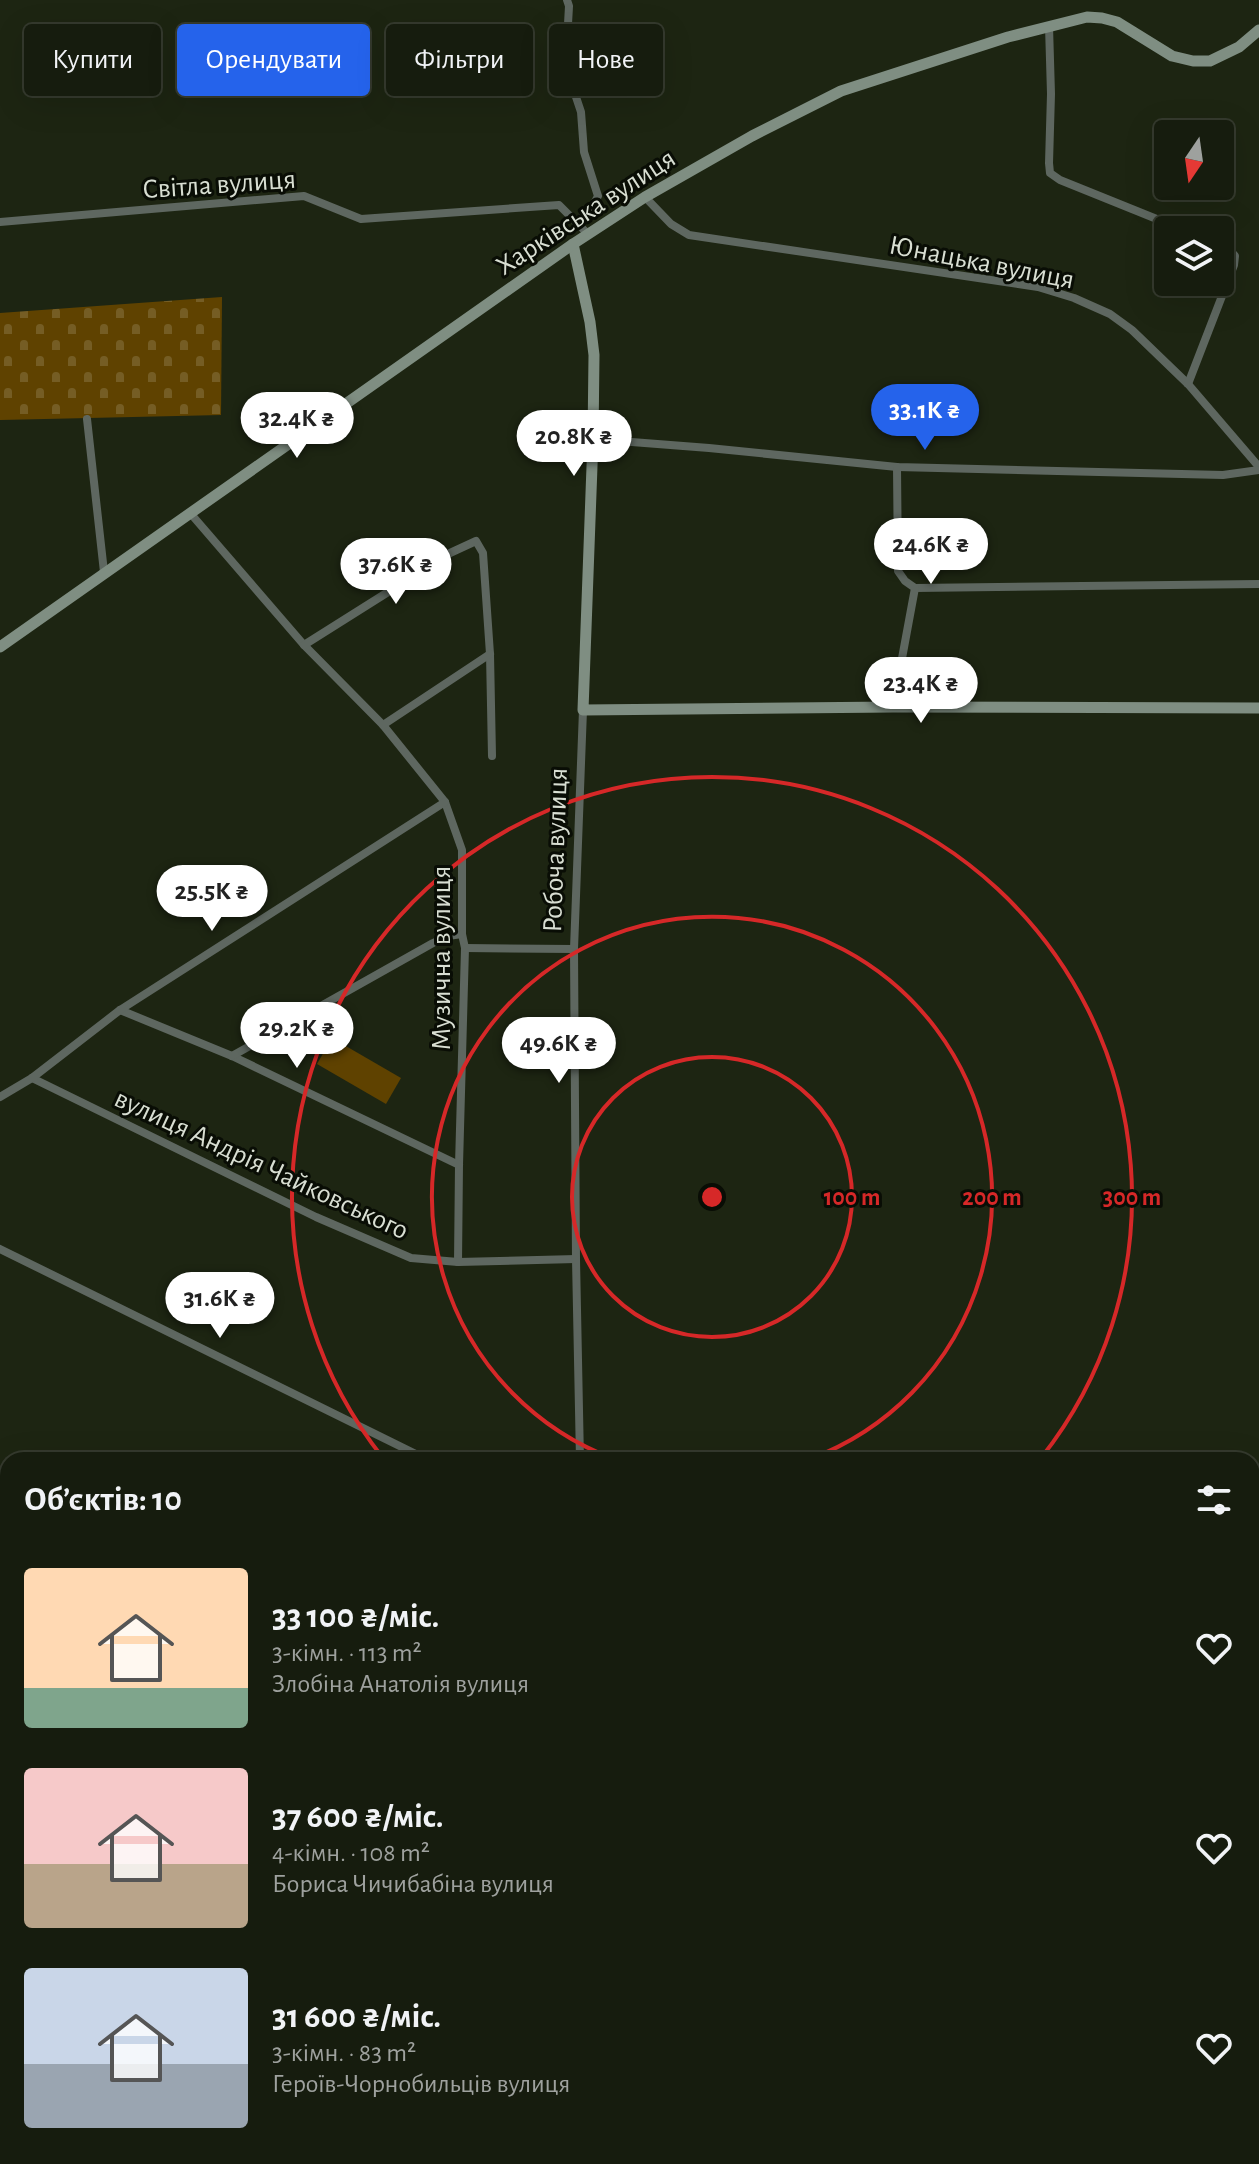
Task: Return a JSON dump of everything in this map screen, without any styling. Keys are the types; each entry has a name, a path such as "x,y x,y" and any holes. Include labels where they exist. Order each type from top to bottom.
{"street":[{"path":"567,0 574,54 571,82 581,112 584,152 598,196 588,215 575,221 588,234"},
{"name":"Харківська вулиця","path":"0,647 588,234 645,197 752,136 841,91 1008,37 1087,17 1117,22 1172,56 1193,61 1210,61 1224,56 1259,31"},
{"path":"1049,26 1050,173 1060,180 1154,218"},
{"name":"Світла вулиця","path":"0,222 304,196 361,219 559,205 575,221"},
{"name":"Юнацька вулиця","path":"645,197 671,224 689,235 1038,287 1074,298 1110,314 1132,330 1188,384 1259,469"},
{"name":"Робоча вулиця","path":"573,244 594,355 574,949 580,1452"},
{"path":"1188,384 1222,296"},
{"path":"87,419 104,572"},
{"path":"593,439 897,467 1223,475 1259,469"},
{"path":"897,467 898,571 915,588 1259,584"},
{"name":"Музична вулиця","path":"191,514 304,645 383,725 445,802 462,850 462,934 465,948 458,1262"},
{"path":"304,645 450,553 476,541 483,553 490,654 492,756"},
{"path":"893,707 915,588"},
{"path":"383,725 490,654"},
{"path":"583,710 1259,708"},
{"path":"0,1097 32,1078 120,1010 445,802"},
{"path":"232,1056 433,943 462,934"},
{"path":"465,948 574,949"},
{"path":"120,1010 232,1056 459,1165"},
{"name":"вулиця Андрія Чайковського","path":"32,1078 222,1172 411,1258 458,1262 576,1259"},
{"path":"0,1249 412,1452"}],"green space":[{"path":"222,297 221,415 0,420 0,313"},
{"path":"332,1038 401,1078 386,1104 317,1064"}]}
